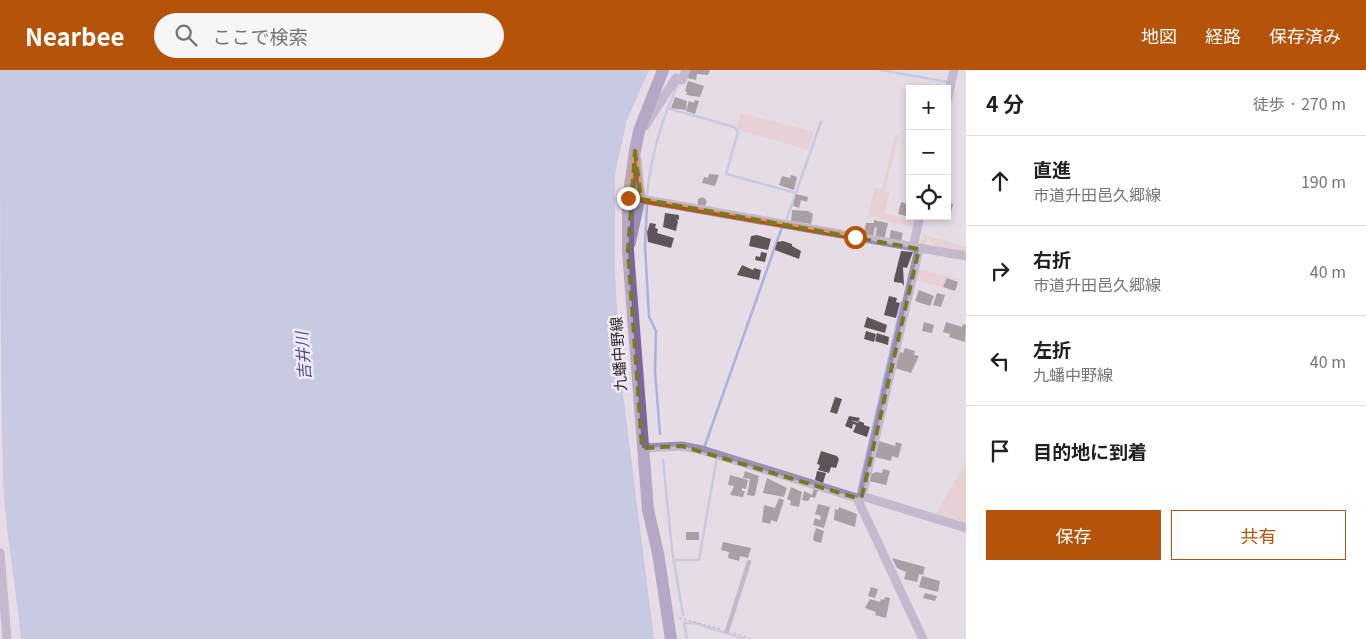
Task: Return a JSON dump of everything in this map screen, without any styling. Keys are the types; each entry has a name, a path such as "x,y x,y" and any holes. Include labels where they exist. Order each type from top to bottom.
{"main road":[{"name":"九蟠中野線","path":"663,70 639,131 635,151 628,198 628,251 648,510 658,553 671,639"}],"street":[{"path":"639,131 647,124 676,78 682,80 686,70"},
{"path":"950,85 954,70"},
{"path":"628,251 634,238 642,200 635,151"},
{"path":"642,200 966,256"},
{"path":"920,220 916,248 859,497 924,639"},
{"path":"642,448 682,446 966,528"},
{"path":"0,552 7,639"}],"lane":[{"path":"727,631 749,562"}],"path":[{"path":"674,614 681,619 752,639"}],"highlighted area":[{"path":"635,151 641,199 919,249 862,496 857,498 682,446 642,448 628,251"}],"shaded area":[{"path":"741,113 814,132 808,150 736,129"},
{"path":"895,134 899,135 885,191 890,192 884,213 916,221 915,228 868,216 875,187 882,189"},
{"path":"922,234 966,247 966,254 939,248 929,238 926,240 924,247 919,246"},
{"path":"916,269 960,279 959,281 947,278 944,288 913,279"},
{"path":"966,463 966,526 934,517"}],"water":[{"name":"吉井川","path":"0,70 649,70 627,120 615,173 615,273 621,377 654,639 21,639 3,478"}],"building":[{"path":"687,70 710,70 708,75 697,74 696,80 687,78"},
{"path":"688,81 704,86 700,97 686,95 687,92 685,91"},
{"path":"675,97 687,101 686,110 671,108"},
{"path":"695,100 699,101 695,114 686,111 689,101 694,103"},
{"path":"709,174 719,175 715,186 702,183 704,177 708,178"},
{"path":"791,175 797,177 794,190 779,185 782,176 790,178"},
{"path":"796,194 808,197 807,202 801,200 799,208 793,206"},
{"path":"702,197 707,202 702,207 697,202"},
{"path":"901,202 906,204 906,216 898,214"},
{"path":"792,210 808,211 813,214 811,224 791,221"},
{"path":"665,213 679,215 679,220 676,219 678,221 676,231 663,227"},
{"path":"874,220 888,223 884,240 875,238 877,227 875,227 873,237 863,236 866,223 874,223"},
{"path":"650,223 656,224 657,233 674,238 671,248 648,242 647,232"},
{"path":"891,230 903,233 901,242 889,240"},
{"path":"757,235 771,239 768,250 749,246 751,236"},
{"path":"783,241 792,244 792,246 801,251 799,259 775,250 777,242"},
{"path":"901,251 913,252 907,268 903,267 904,286 902,283 894,282"},
{"path":"761,252 767,253 765,262 755,260 756,256 760,257"},
{"path":"742,265 753,270 754,268 761,270 759,280 737,275"},
{"path":"947,278 958,282 955,291 943,287"},
{"path":"919,290 934,296 930,306 915,301"},
{"path":"937,293 945,295 941,307 933,305"},
{"path":"889,296 897,298 896,302 900,303 896,318 884,315"},
{"path":"867,317 887,325 885,333 864,327"},
{"path":"924,322 934,325 932,333 922,331"},
{"path":"946,322 962,327 963,324 966,325 965,342 949,337 950,334 943,332"},
{"path":"866,331 876,334 874,342 864,339"},
{"path":"877,333 889,337 888,345 875,341"},
{"path":"905,348 915,351 914,355 919,356 911,373 895,368 900,352 903,353"},
{"path":"835,397 842,399 837,414 830,412"},
{"path":"849,416 860,418 858,422 850,420 858,423 859,421 870,427 867,437 853,432 856,425 853,424 852,429 845,426"},
{"path":"879,441 895,446 896,442 902,444 898,458 892,456 891,461 875,457"},
{"path":"821,451 837,456 839,459 836,468 831,467 829,473 818,470 820,465 817,464"},
{"path":"883,469 890,471 886,485 869,481 871,474 876,472 882,473"},
{"path":"745,471 759,476 755,495 753,496 747,495 750,479 743,478"},
{"path":"817,471 826,473 823,483 815,480"},
{"path":"730,475 748,480 746,489 742,488 742,491 745,491 743,497 730,495 734,486 728,485"},
{"path":"767,478 787,488 784,497 763,493"},
{"path":"791,487 802,492 799,507 790,505 791,501 787,499"},
{"path":"814,488 818,490 815,498 811,497 808,501 802,500 804,491 812,495"},
{"path":"779,498 784,500 777,522 771,520 770,524 762,522 764,505 775,508"},
{"path":"818,504 830,507 824,528 813,525 815,518 820,520 821,516 815,514"},
{"path":"839,507 857,514 855,527 834,520 835,509 838,510"},
{"path":"816,528 824,531 821,543 814,541 813,538"},
{"path":"686,532 699,532 699,540 686,540"},
{"path":"723,542 751,548 748,558 740,556 739,561 728,558 729,552 721,550"},
{"path":"892,558 925,567 923,575 919,574 917,582 904,579 906,572 897,568"},
{"path":"922,576 940,581 938,592 919,587"},
{"path":"871,587 878,589 875,598 868,596"},
{"path":"925,593 937,596 935,601 923,598"},
{"path":"885,597 890,598 886,618 875,615 876,612 865,608 870,599 880,602"}],"waterway":[{"path":"881,70 948,82"},
{"path":"647,195 658,137 667,109 679,82"},
{"path":"667,108 734,127 738,132 726,174 796,193"},
{"path":"786,221 821,122"},
{"path":"648,204 645,246 649,317 656,331 655,371 660,434"},
{"path":"704,448 782,227"},
{"path":"858,493 902,302"},
{"path":"674,560 699,560 717,457"},
{"path":"663,460 672,550 683,615"},
{"path":"687,639 684,623 694,623 745,639"}],"route":[{"path":"628,198 635,151 642,200 855,237"}]}
